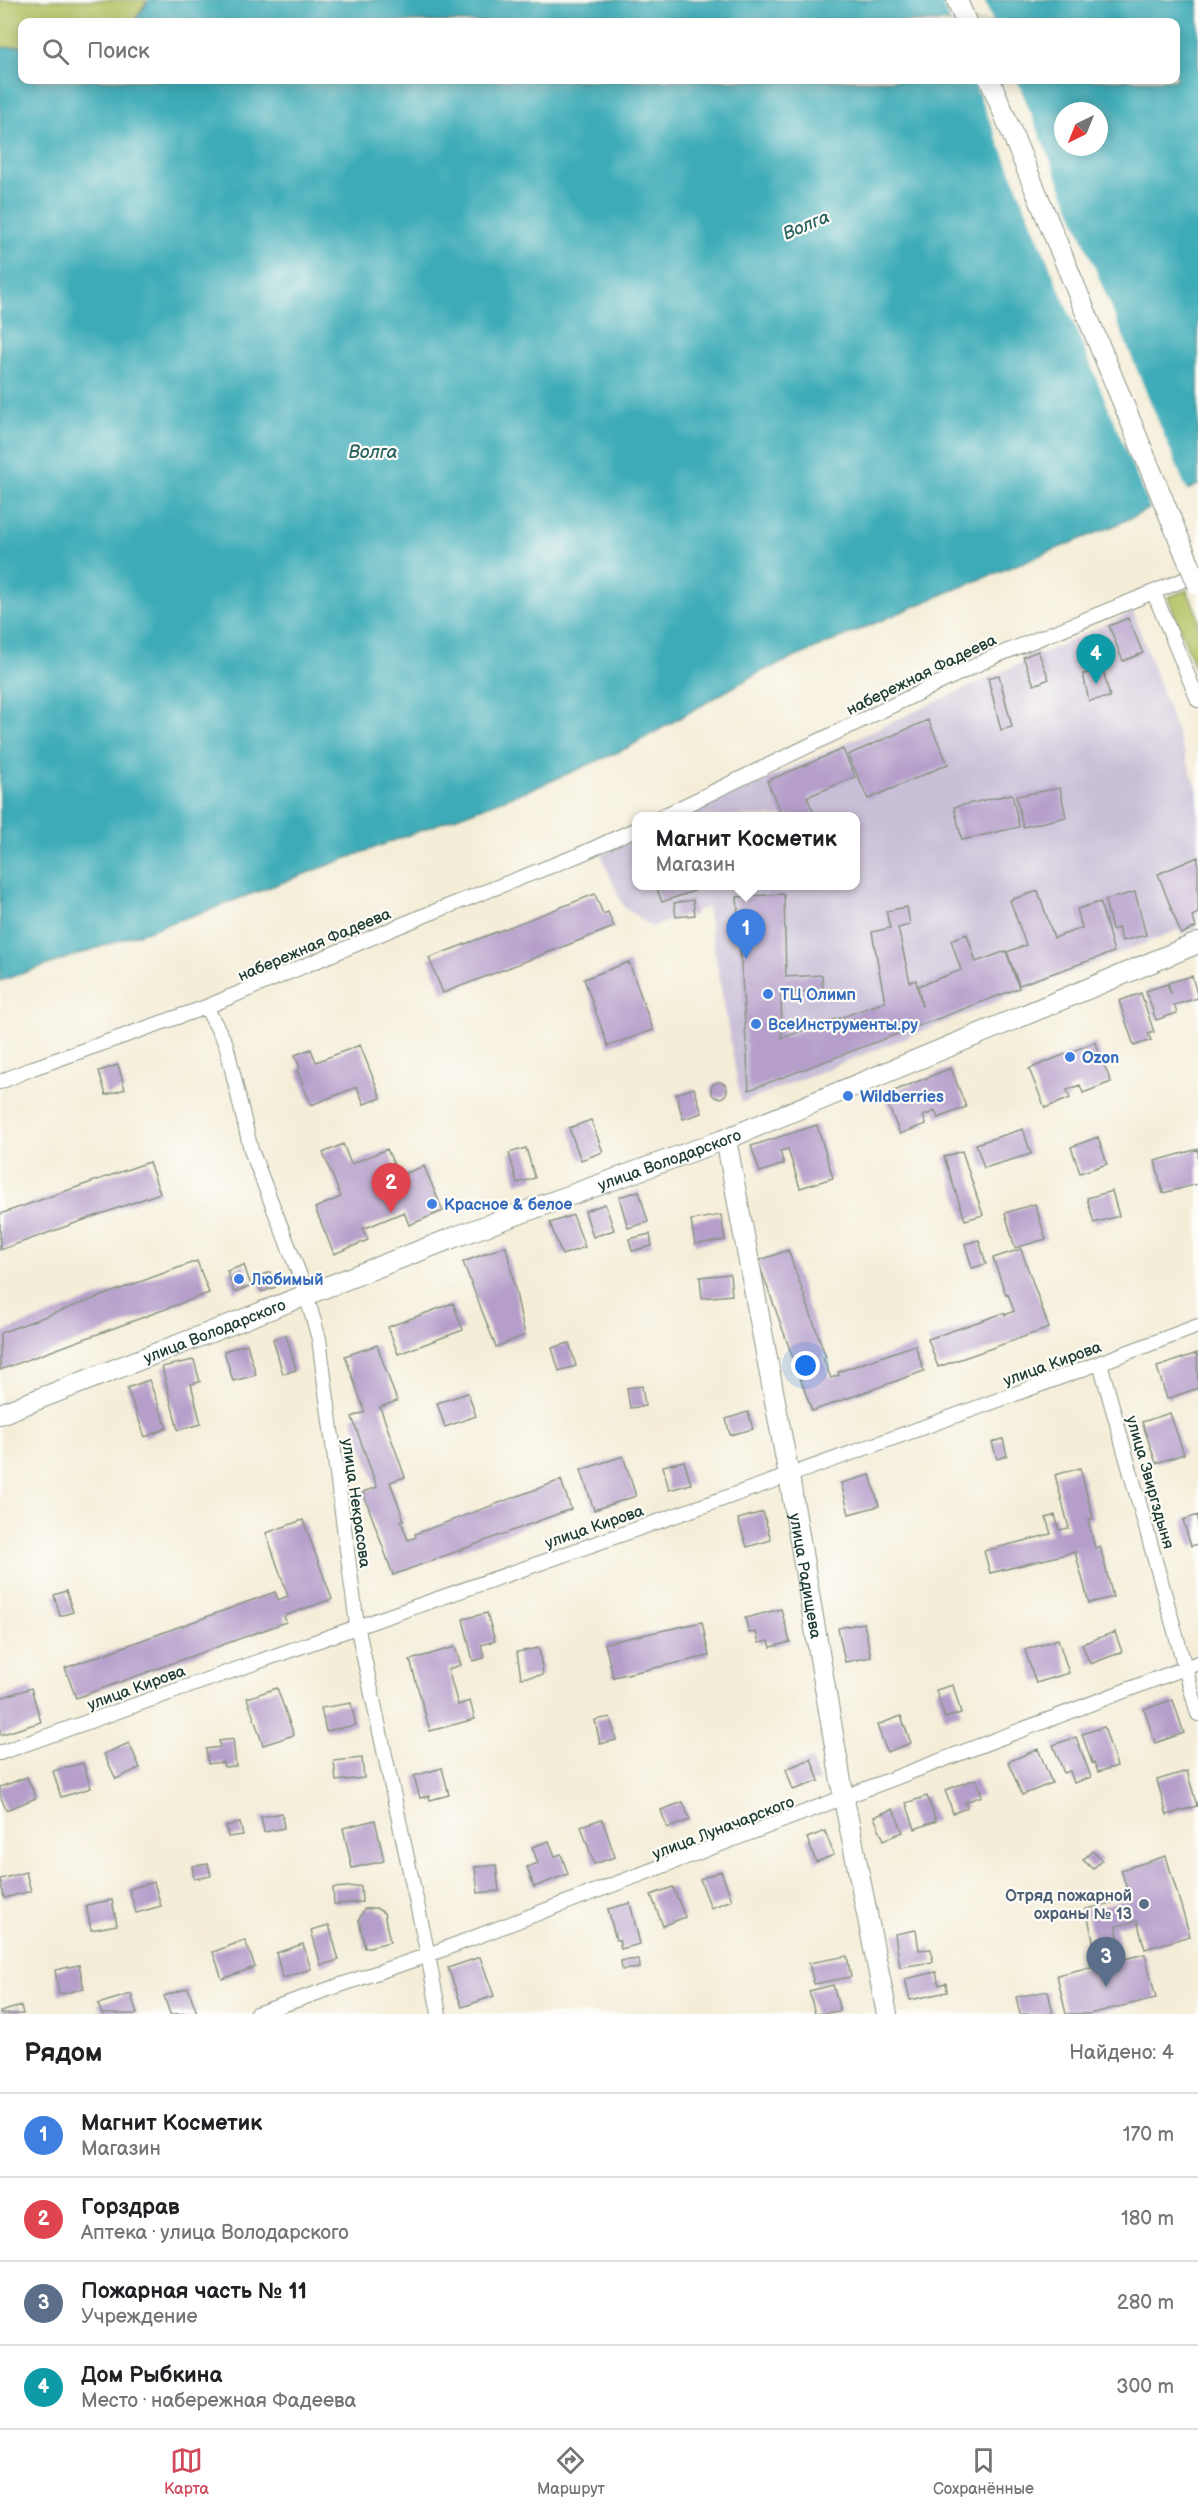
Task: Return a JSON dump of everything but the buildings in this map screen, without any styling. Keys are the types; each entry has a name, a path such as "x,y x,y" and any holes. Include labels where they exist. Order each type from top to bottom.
{"main road":[{"path":"957,0 964,18"},
{"path":"992,84 1198,585"},
{"name":"улица Володарского","path":"0,1414 455,1237 726,1139 1198,943"},
{"name":"улица Радищева","path":"726,1139 789,1476 844,1799 887,2014"}],"street":[{"name":"набережная Фадеева","path":"671,812 993,657 1198,574"},
{"path":"1154,593 1198,700"},
{"name":"набережная Фадеева","path":"0,1082 33,1068 206,1008 423,916 579,855 632,831"},
{"name":"улица Некрасова","path":"206,1008 226,1044 251,1150 307,1296 319,1339 357,1625 428,1955 438,2014"},
{"name":"улица Кирова","path":"0,1753 357,1625 789,1476 1198,1326"},
{"name":"улица Звиргздыня","path":"1100,1363 1192,1665 1198,1714"},
{"name":"улица Луначарского","path":"256,2014 428,1955 1192,1665"}],"shaded area":[{"path":"1133,612 1198,791 1198,922 741,1103 707,907 652,927 623,906 601,855 632,841 632,890 860,890 860,812 695,812"}],"green space":[{"path":"0,0 146,0 136,18 18,18 18,46 0,48"},
{"path":"1187,590 1198,616 1198,676 1168,597"}],"water":[{"name":"Волга","path":"149,0 1198,0 1198,485 1116,525 946,593 758,673 627,748 542,785 206,911 0,981 0,48 18,46 18,84 1180,84 1180,18 137,18"}],"pier":[{"path":"941,0 984,0 991,18 948,18"},
{"path":"975,84 1019,84 1188,493 1151,511"}],"place":[{"name":"Дом Рыбкина","path":"1096,684"},
{"name":"Магнит Косметик","path":"746,959"},
{"name":"ТЦ Олимп","path":"768,994"},
{"name":"ВсеИнструменты.ру","path":"756,1024"},
{"name":"Ozon","path":"1070,1057"},
{"name":"Wildberries","path":"848,1096"},
{"name":"Красное & белое","path":"432,1204"},
{"name":"Горздрав","path":"391,1213"},
{"name":"Любимый","path":"239,1279"},
{"name":"Отряд пожарной охраны № 13","path":"1144,1904"},
{"name":"Пожарная часть № 11","path":"1106,1987"}]}
